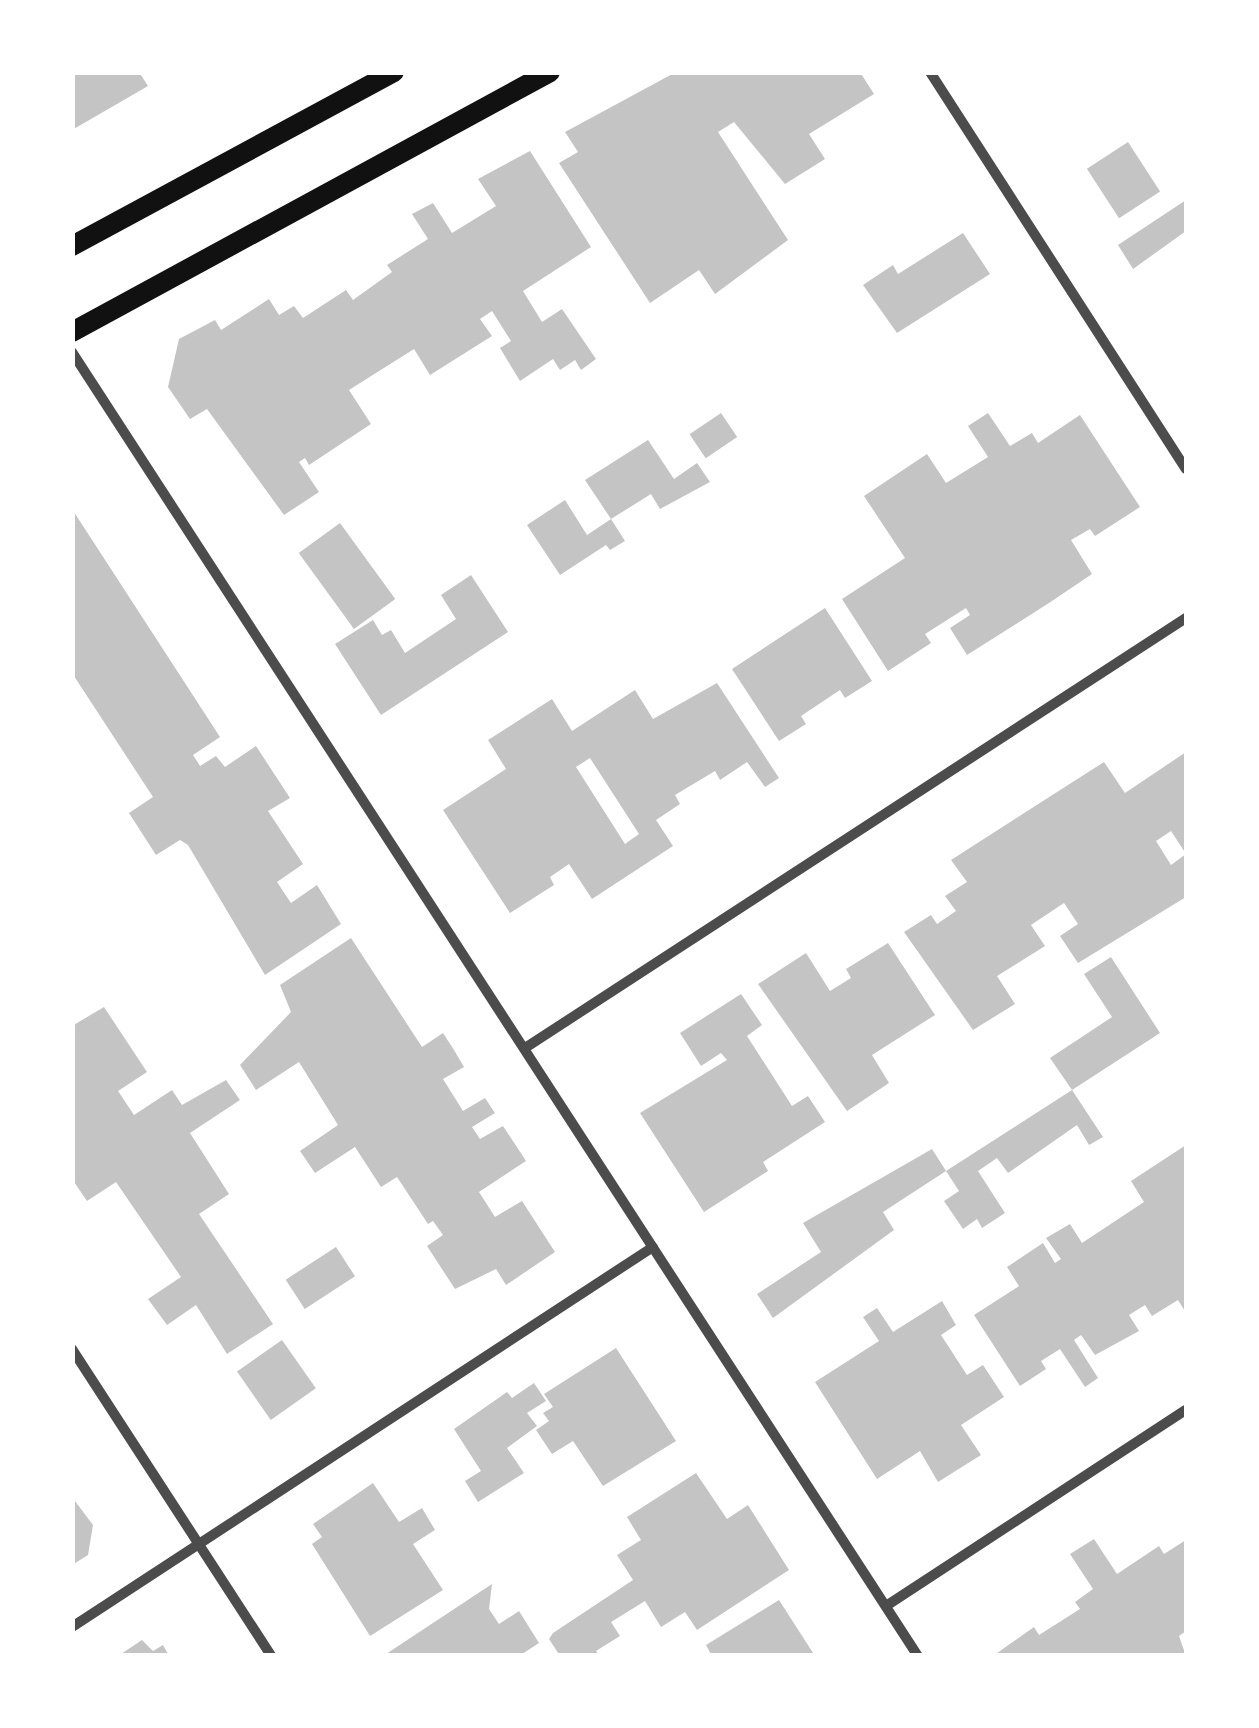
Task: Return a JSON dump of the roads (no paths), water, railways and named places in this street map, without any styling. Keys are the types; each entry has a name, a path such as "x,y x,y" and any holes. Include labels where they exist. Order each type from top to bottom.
{"main road":[{"path":"72,246 394,72"},
{"path":"72,332 550,72"}],"street":[{"path":"930,72 1186,469"},
{"path":"72,352 918,1656"},
{"path":"525,1048 1186,618"},
{"path":"72,1626 653,1247"},
{"path":"72,1350 271,1656"},
{"path":"886,1606 1186,1410"}]}
